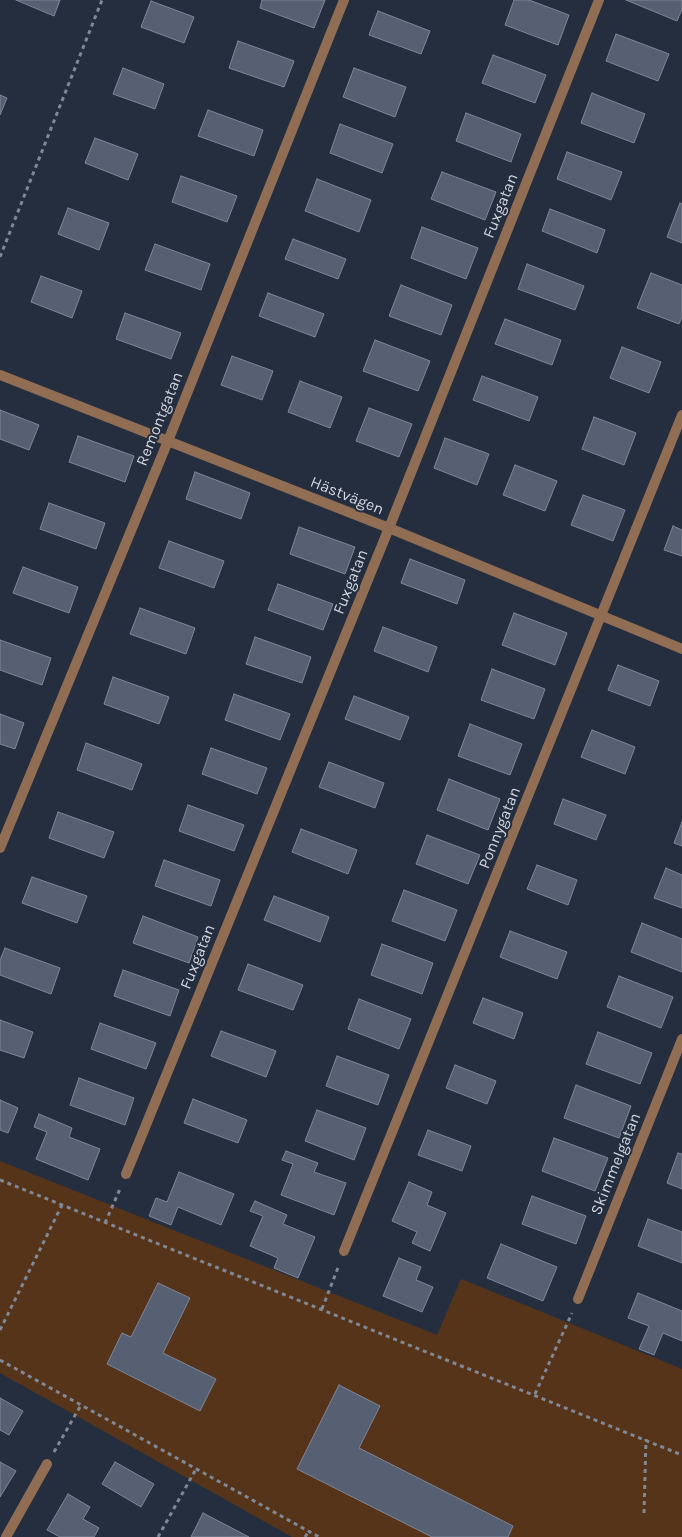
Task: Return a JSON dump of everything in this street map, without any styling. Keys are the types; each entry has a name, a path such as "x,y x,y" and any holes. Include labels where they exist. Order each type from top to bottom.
{"street":[{"name":"Remontgatan","path":"0,848 168,441 344,0"},
{"name":"Fuxgatan","path":"126,1174 389,528 599,0"},
{"name":"Hästvägen","path":"0,375 389,528 682,649"},
{"name":"Ponnygatan","path":"344,1251 682,415"},
{"name":"Skimmelgatan","path":"578,1299 682,1039"},
{"path":"6,1537 47,1464"}],"path":[{"path":"0,257 102,0"},
{"path":"105,1223 126,1174"},
{"path":"0,1180 535,1394 682,1455"},
{"path":"0,1330 62,1205"},
{"path":"322,1309 344,1251"},
{"path":"535,1394 578,1299"},
{"path":"0,1360 319,1537"},
{"path":"47,1464 81,1405"},
{"path":"644,1513 646,1439"},
{"path":"158,1537 196,1469"},
{"path":"305,1537 309,1531"}],"shaded area":[{"path":"0,1161 437,1335 461,1279 682,1369 682,1537 292,1537 0,1373"}],"building":[{"path":"16,0 60,0 54,16"},
{"path":"262,0 325,0 314,28 260,8"},
{"path":"514,0 529,0 569,15 558,45 505,25"},
{"path":"626,0 682,0 682,9 677,21"},
{"path":"151,1 194,17 184,43 141,27"},
{"path":"378,11 430,31 421,54 369,35"},
{"path":"616,34 669,54 658,81 606,61"},
{"path":"238,41 294,61 284,87 229,68"},
{"path":"493,55 546,75 535,103 482,83"},
{"path":"123,68 164,84 155,109 113,94"},
{"path":"354,68 406,87 395,117 343,97"},
{"path":"592,93 645,114 634,143 581,123"},
{"path":"0,95 7,98 0,115"},
{"path":"208,110 263,130 254,156 198,136"},
{"path":"466,113 521,134 511,162 456,141"},
{"path":"340,124 393,144 382,173 330,153"},
{"path":"95,138 138,154 128,180 85,163"},
{"path":"567,152 622,172 611,200 557,179"},
{"path":"442,172 496,192 485,220 431,199"},
{"path":"181,176 237,196 227,222 172,202"},
{"path":"317,179 371,200 359,232 305,211"},
{"path":"680,203 682,204 682,243 667,237"},
{"path":"68,208 109,223 99,250 58,234"},
{"path":"550,209 605,230 597,253 542,231"},
{"path":"422,227 478,248 466,279 411,258"},
{"path":"293,239 346,259 338,279 285,259"},
{"path":"155,244 210,264 201,290 145,270"},
{"path":"527,264 584,286 575,310 518,289"},
{"path":"651,273 682,285 682,316 679,324 637,308"},
{"path":"41,276 82,291 72,318 31,302"},
{"path":"401,285 452,305 441,335 389,316"},
{"path":"268,293 324,314 315,337 259,316"},
{"path":"125,313 181,333 171,359 116,339"},
{"path":"505,319 561,340 552,365 495,344"},
{"path":"375,340 430,361 418,391 363,371"},
{"path":"622,347 661,362 649,393 610,378"},
{"path":"232,356 273,371 262,400 221,385"},
{"path":"482,376 538,397 529,421 473,400"},
{"path":"300,381 342,397 330,428 288,412"},
{"path":"369,408 412,424 399,457 356,441"},
{"path":"0,410 39,425 29,450 0,439"},
{"path":"594,417 636,433 624,465 582,449"},
{"path":"78,436 134,456 125,482 69,462"},
{"path":"445,438 489,454 477,485 434,468"},
{"path":"515,465 557,481 545,511 503,495"},
{"path":"195,472 250,493 241,519 186,499"},
{"path":"583,495 625,510 613,541 571,525"},
{"path":"49,503 105,523 96,549 40,529"},
{"path":"673,526 682,530 682,556 664,550"},
{"path":"299,527 355,547 345,574 290,554"},
{"path":"169,541 224,561 214,588 159,568"},
{"path":"410,559 465,580 457,604 401,583"},
{"path":"23,567 78,587 69,613 13,593"},
{"path":"278,584 333,604 323,630 268,610"},
{"path":"140,608 195,628 186,654 130,634"},
{"path":"514,613 567,633 555,665 502,645"},
{"path":"383,627 437,647 428,672 374,651"},
{"path":"255,637 311,657 302,683 246,664"},
{"path":"0,640 51,658 42,685 0,670"},
{"path":"618,665 659,681 650,706 608,690"},
{"path":"492,669 545,689 534,719 481,700"},
{"path":"113,677 169,697 159,724 104,704"},
{"path":"234,694 290,714 280,740 225,720"},
{"path":"354,696 409,717 400,740 345,719"},
{"path":"0,714 24,723 15,749 0,744"},
{"path":"470,724 522,744 510,775 458,756"},
{"path":"592,730 635,747 625,774 581,757"},
{"path":"86,743 142,764 132,790 77,770"},
{"path":"211,748 267,768 257,794 202,774"},
{"path":"329,762 384,783 375,808 319,787"},
{"path":"449,779 500,799 488,830 437,810"},
{"path":"563,799 606,815 596,840 554,824"},
{"path":"188,805 244,825 234,851 179,831"},
{"path":"58,812 114,832 104,858 49,838"},
{"path":"682,822 682,846 674,843"},
{"path":"301,829 357,850 348,874 292,852"},
{"path":"427,835 480,855 468,884 416,864"},
{"path":"164,860 220,880 211,906 155,886"},
{"path":"537,865 577,880 568,905 527,889"},
{"path":"666,868 682,875 682,908 654,898"},
{"path":"32,877 87,896 77,923 22,903"},
{"path":"404,890 457,910 445,941 392,921"},
{"path":"274,896 329,917 320,942 264,920"},
{"path":"143,916 198,937 189,963 133,943"},
{"path":"642,923 682,939 682,972 631,952"},
{"path":"510,931 567,952 557,979 500,957"},
{"path":"382,944 433,963 422,994 371,975"},
{"path":"5,948 60,968 51,994 0,975 0,960"},
{"path":"248,964 303,985 293,1010 238,990"},
{"path":"123,970 179,990 170,1016 114,996"},
{"path":"619,976 673,997 661,1028 607,1007"},
{"path":"483,998 523,1013 514,1039 473,1023"},
{"path":"359,999 411,1019 399,1049 348,1029"},
{"path":"0,1020 33,1032 24,1058 0,1050"},
{"path":"100,1023 156,1043 146,1069 91,1049"},
{"path":"221,1031 276,1051 266,1077 211,1056"},
{"path":"598,1032 652,1053 640,1084 586,1064"},
{"path":"337,1056 389,1075 378,1105 326,1086"},
{"path":"455,1065 496,1081 487,1104 446,1088"},
{"path":"79,1078 134,1098 125,1125 70,1105"},
{"path":"576,1085 631,1106 619,1138 564,1118"},
{"path":"193,1099 247,1120 238,1143 184,1123"},
{"path":"0,1100 18,1108 8,1133 0,1130"},
{"path":"317,1110 366,1128 354,1160 305,1141"},
{"path":"39,1114 72,1128 69,1137 100,1149 88,1180 36,1159 47,1132 34,1127"},
{"path":"428,1130 471,1146 462,1171 418,1155"},
{"path":"554,1138 608,1158 595,1191 542,1171"},
{"path":"286,1151 318,1163 314,1172 346,1183 334,1215 281,1195 293,1164 282,1160"},
{"path":"678,1153 682,1154 682,1189 667,1183"},
{"path":"179,1172 234,1194 221,1225 178,1207 171,1225 149,1216 156,1198 167,1202"},
{"path":"409,1182 432,1192 427,1205 446,1213 430,1251 412,1243 417,1232 392,1221"},
{"path":"532,1196 586,1216 576,1244 522,1224"},
{"path":"255,1201 287,1215 283,1224 315,1237 298,1278 274,1268 278,1258 250,1246 263,1216 250,1211"},
{"path":"648,1219 682,1232 682,1263 638,1246"},
{"path":"501,1244 557,1267 543,1301 487,1278"},
{"path":"399,1258 421,1267 416,1280 433,1287 422,1312 383,1296"},
{"path":"158,1283 190,1298 163,1353 216,1379 200,1411 107,1364 122,1333 131,1337"},
{"path":"638,1293 682,1311 682,1341 663,1333 654,1355 639,1349 649,1326 628,1318"},
{"path":"339,1385 380,1406 359,1448 513,1526 508,1537 432,1537 297,1469"},
{"path":"0,1398 23,1411 9,1435 0,1430"},
{"path":"0,1462 16,1471 0,1497"},
{"path":"115,1462 154,1484 141,1507 102,1484"},
{"path":"68,1494 90,1507 83,1519 99,1528 94,1537 60,1537 47,1530"},
{"path":"203,1513 249,1537 191,1537"}]}
